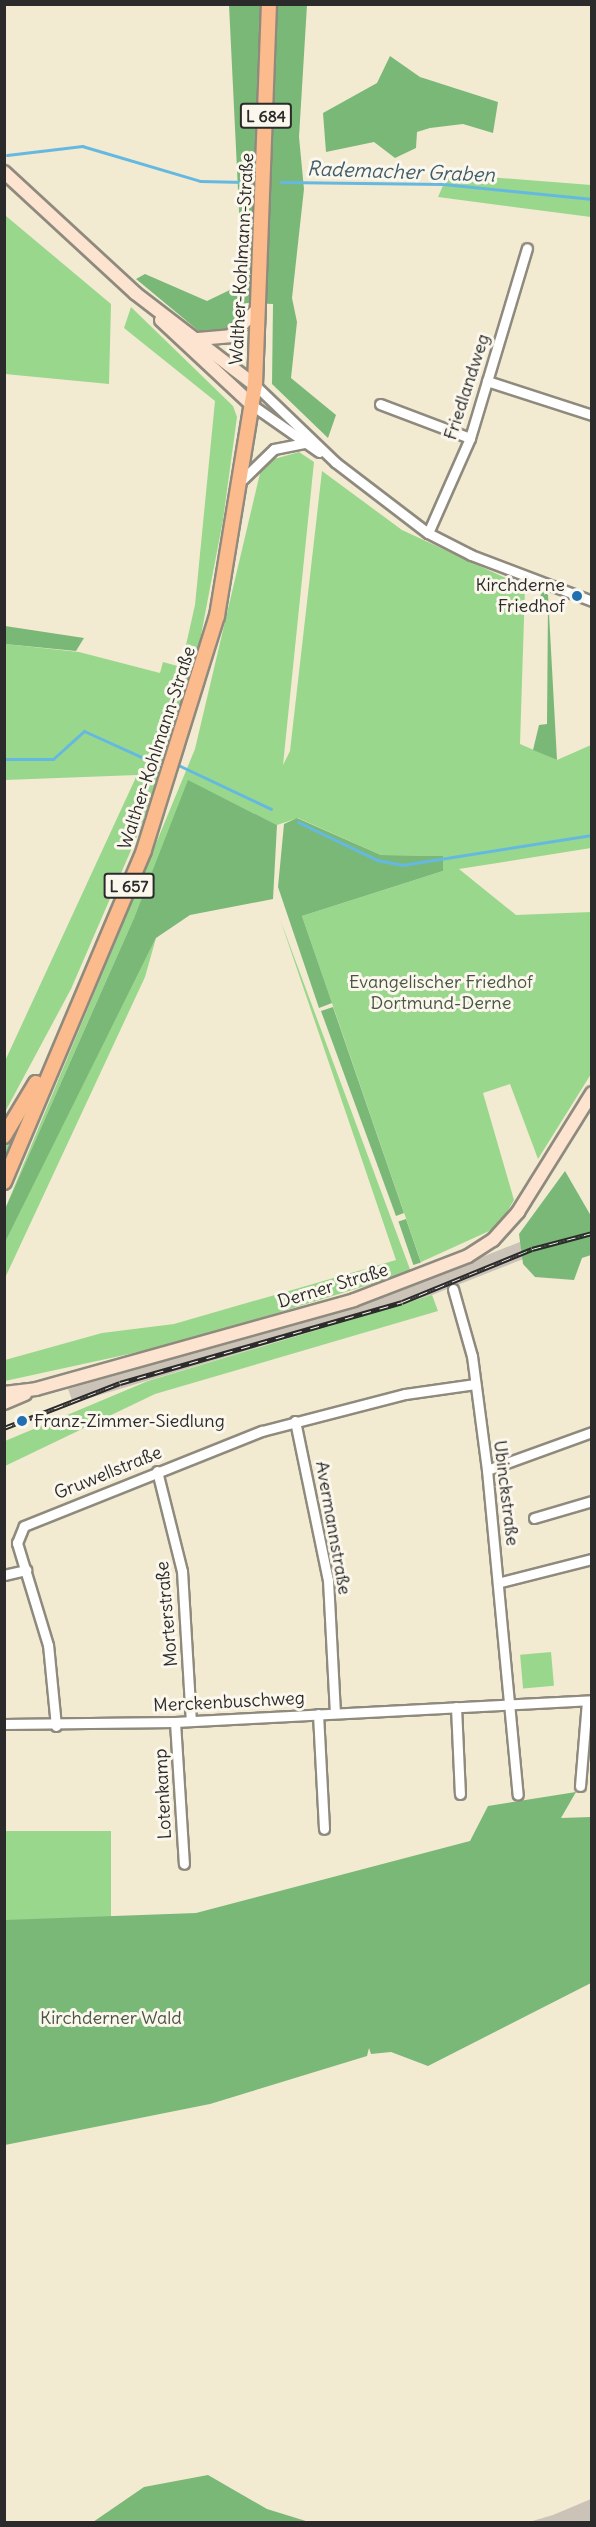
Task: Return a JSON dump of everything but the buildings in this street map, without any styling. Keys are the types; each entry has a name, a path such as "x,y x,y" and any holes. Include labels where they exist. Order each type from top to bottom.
{"main road":[{"name":"Walther-Kohlmann-Straße","path":"4,1182 56,1051 122,904 171,776 217,616 243,478 255,385 269,4"},
{"path":"4,172 252,405"},
{"path":"135,293 255,385"},
{"path":"196,339 230,336 258,309"},
{"name":"Walther-Kohlmann-Straße","path":"4,1136 56,1051"},
{"name":"Derner Straße","path":"4,1393 36,1389 354,1300 468,1256 493,1240 518,1212 591,1093"},
{"path":"4,1403 36,1389"}],"street":[{"name":"Friedlandweg","path":"428,533 470,438 527,248"},
{"path":"488,381 591,415"},
{"path":"255,385 335,462"},
{"path":"380,404 470,438"},
{"path":"252,405 335,462 428,533 471,555 591,601"},
{"path":"243,478 274,449 306,443"},
{"name":"Ubinckstraße","path":"453,1289 475,1384 501,1582 513,1704"},
{"name":"Gruwellstraße","path":"56,1726 48,1645 17,1543 24,1526 157,1471 295,1421 475,1384"},
{"name":"Avermannstraße","path":"295,1421 328,1580 335,1713"},
{"path":"487,1470 591,1432"},
{"name":"Morterstraße","path":"157,1471 182,1571 192,1721"},
{"path":"534,1518 591,1501"},
{"path":"501,1582 591,1559"},
{"path":"4,1575 26,1570"},
{"name":"Merckenbuschweg","path":"4,1724 56,1726 175,1722 589,1701 580,1786"},
{"path":"513,1704 518,1795"},
{"path":"456,1707 460,1794"},
{"path":"318,1714 324,1829"},
{"name":"Lotenkamp","path":"175,1722 184,1864"}],"shaded area":[{"path":"542,1233 559,1245 432,1295 73,1403 68,1389 375,1300"},
{"path":"591,2499 591,2522 529,2522 553,2515"}],"green space":[{"path":"229,5 307,5 299,137 304,189 292,298 297,322 291,378 336,415 328,438 272,384 273,304 246,303 237,321 224,331 200,332 136,279 145,274 207,301 234,288 242,272"},
{"path":"390,56 420,77 498,102 493,133 463,124 430,128 417,132 416,148 395,158 374,142 326,152 323,113 377,83"},
{"path":"448,174 591,185 591,217 438,197"},
{"path":"6,216 111,304 109,384 5,374"},
{"path":"131,307 233,406 237,417 223,520 197,656 141,827 71,989 5,1112 5,1061 137,775 5,780 5,644 79,652 160,673 163,662 181,667 195,605 215,401 124,328"},
{"name":"Evangelischer Friedhof Dortmund-Derne","path":"299,452 314,462 283,765 290,751 322,471 402,530 525,587 520,744 557,760 591,745 591,848 459,869 516,915 591,912 591,1074 538,1159 510,1084 483,1093 514,1200 498,1227 421,1262 302,916 443,871 443,856 381,855 298,818 277,825 189,781 134,918 5,1209 195,749 261,469 267,461"},
{"path":"542,590 548,595 557,760 533,750 539,725 547,724 548,603 539,602"},
{"path":"5,626 84,638 76,651 5,644"},
{"path":"188,780 277,825 273,899 190,915 156,938 5,1242 5,1209 134,918"},
{"path":"297,818 381,855 443,856 443,871 302,916 332,1003 319,1008 278,887 284,824"},
{"path":"280,919 411,1272 175,1344 5,1381 5,1360 102,1333 174,1324 396,1260"},
{"path":"156,938 145,977 5,1278 4,1242"},
{"path":"333,1007 404,1213 396,1216 321,1011"},
{"path":"41,1082 5,1164 5,1148"},
{"path":"565,1171 591,1216 591,1255 582,1258 574,1280 535,1277 523,1264 519,1234"},
{"path":"406,1219 421,1262 413,1265 398,1222"},
{"path":"432,1295 438,1311 155,1394 5,1466 5,1441 148,1381"},
{"path":"551,1652 554,1686 523,1689 520,1655"},
{"name":"Kirchderner Wald","path":"576,1792 561,1818 591,1817 591,1983 428,2066 391,2052 371,2054 369,2048 367,2056 210,2104 5,2145 5,1920 196,1913 470,1841 488,1806"},
{"path":"5,1831 111,1831 111,1920 5,1920"},
{"path":"208,2475 267,2509 309,2522 93,2522 144,2487"}],"waterway":[{"name":"Rademacher Graben","path":"7,155 82,146 200,181 245,182"},
{"name":"Rademacher Graben","path":"281,182 443,184 592,199"},
{"path":"4,759 53,759 84,731 148,760 166,762"},
{"path":"176,764 271,809"},
{"path":"298,822 377,860 402,865 592,835"}],"railway":[{"path":"4,1428 120,1383 402,1302 532,1249 592,1233"}],"place":[{"name":"Kirchderne Friedhof","path":"577,596"},
{"name":"Franz-Zimmer-Siedlung","path":"22,1421"}]}
